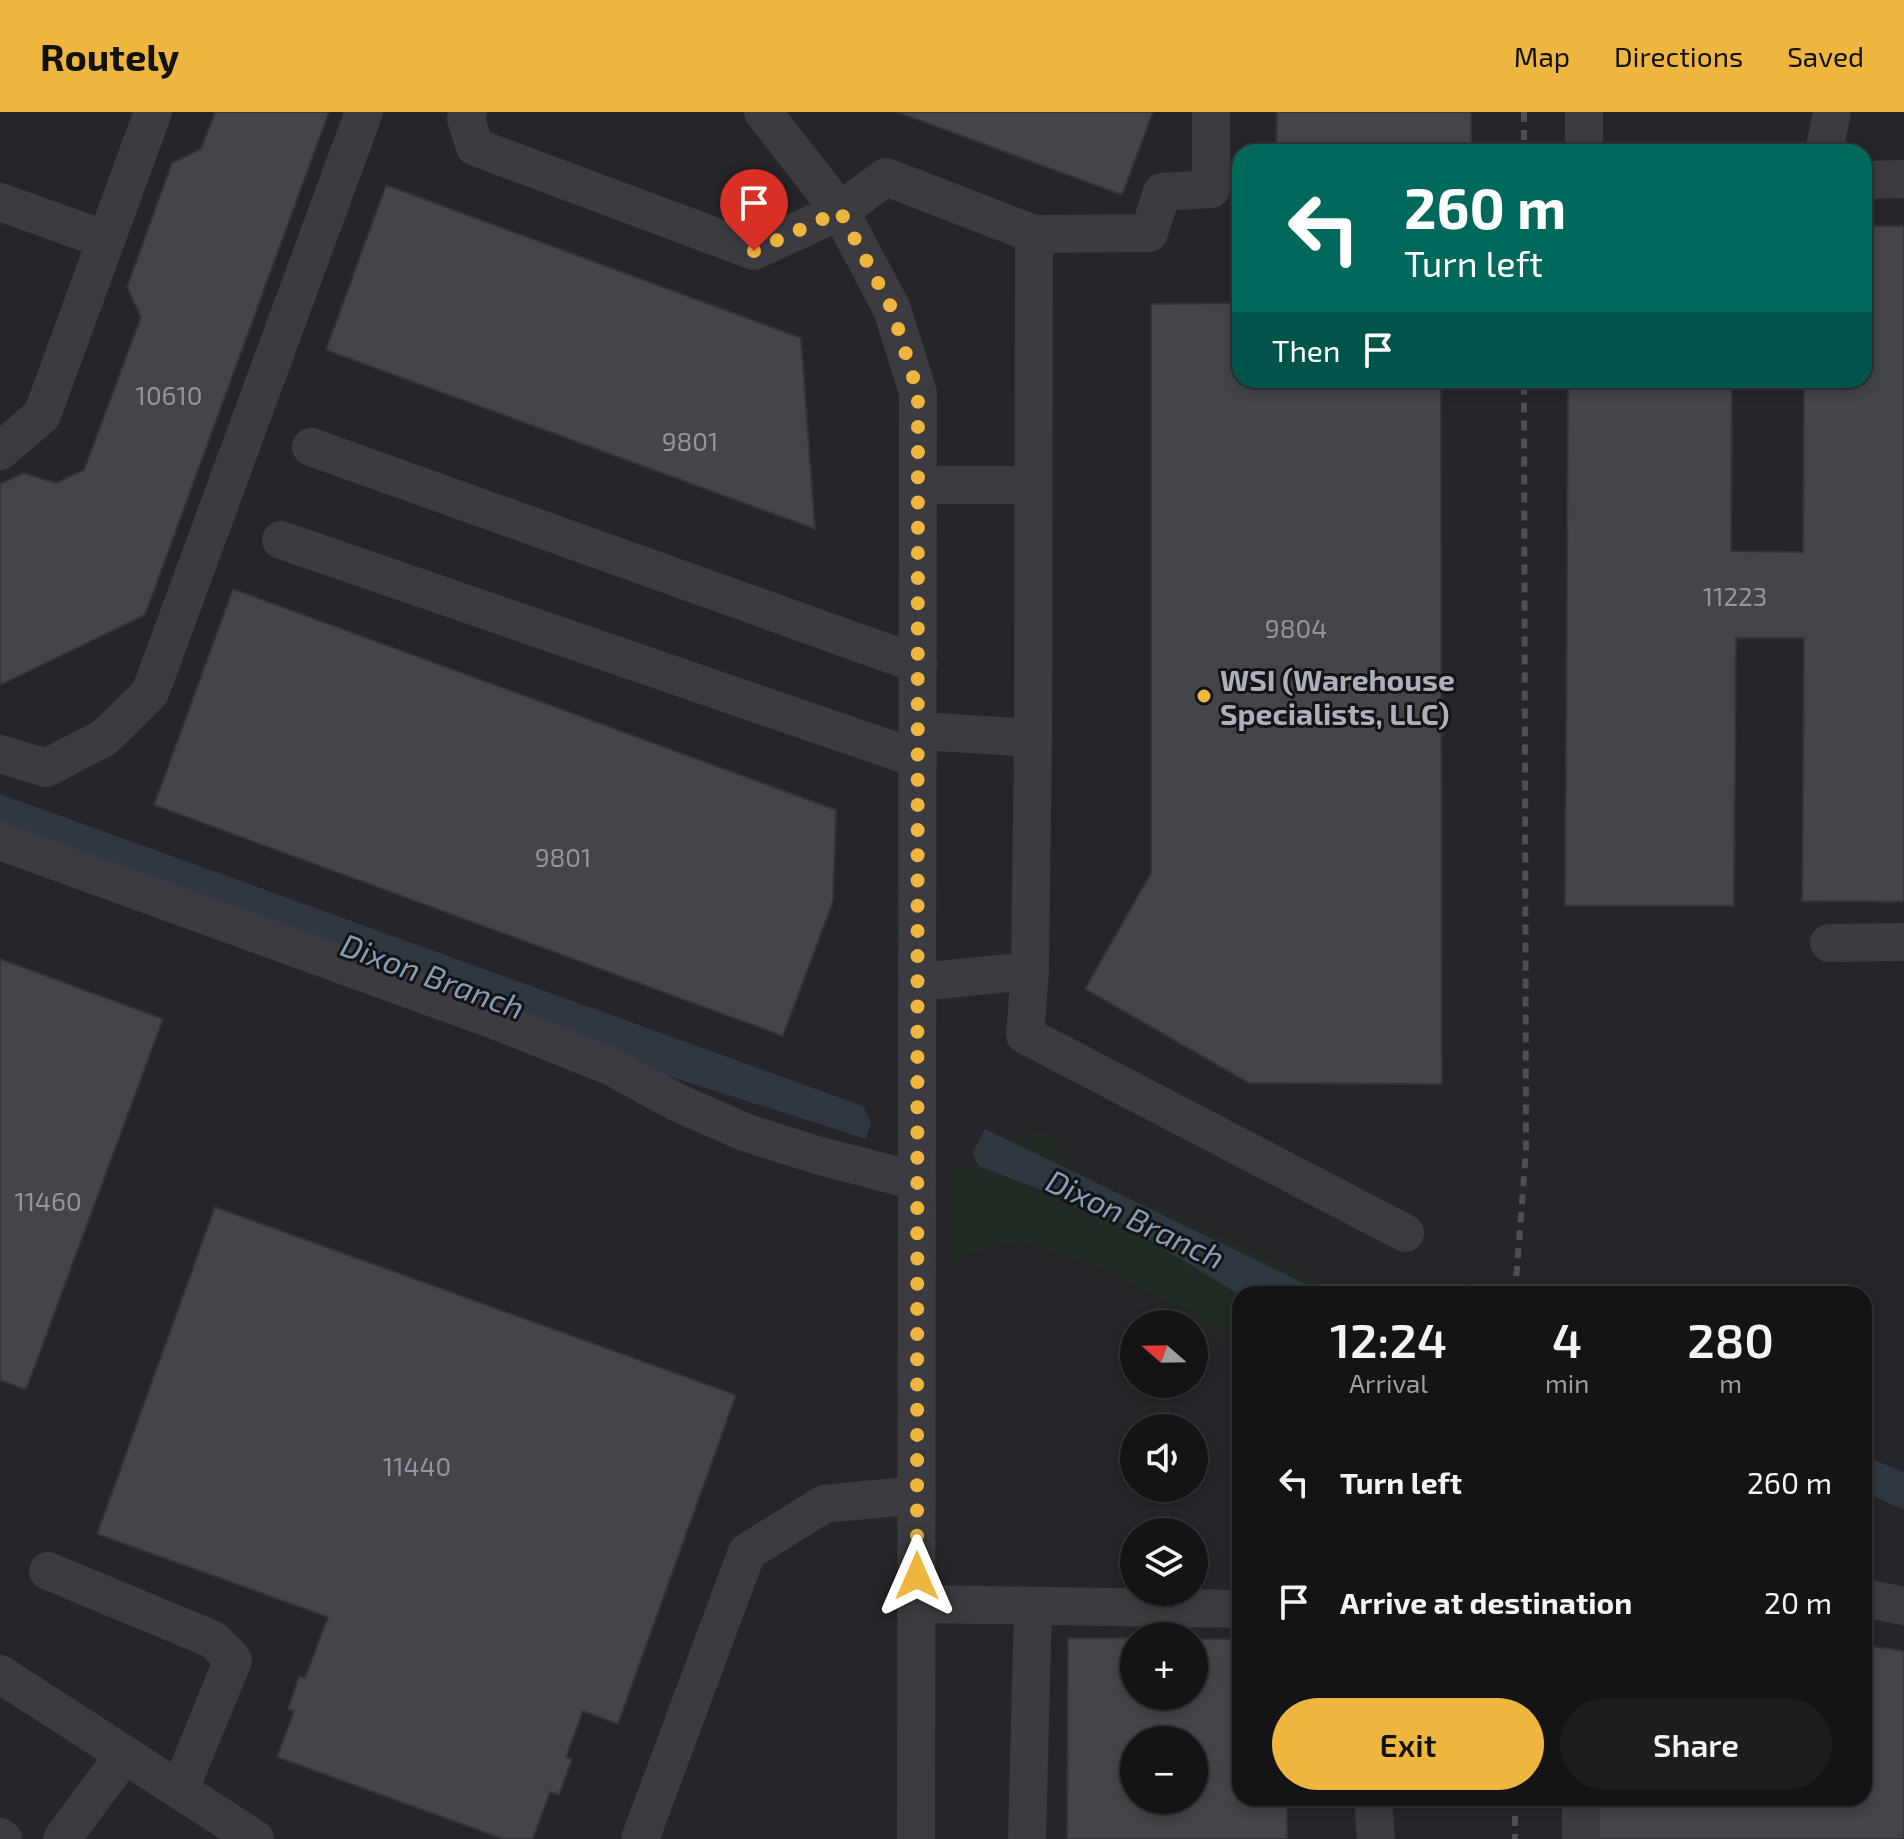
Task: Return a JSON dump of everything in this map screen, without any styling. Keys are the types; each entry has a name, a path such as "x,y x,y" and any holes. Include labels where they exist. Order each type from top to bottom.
{"street":[{"path":"0,451 42,415 153,112"},
{"path":"0,754 46,768 104,738 150,693 364,112"},
{"path":"468,112 466,119 475,147 754,251 840,211 886,177 1034,234 1149,233 1162,192 1211,189 1211,112"},
{"path":"763,112 840,211 892,309 918,393 916,1839"},
{"path":"1584,112 1584,144"},
{"path":"1826,144 1832,112"},
{"path":"1872,180 1904,179"},
{"path":"0,202 106,240"},
{"path":"1034,234 1033,738 1030,971 1025,1035 1405,1233"},
{"path":"311,447 918,664"},
{"path":"918,485 1033,485"},
{"path":"281,540 918,745 1033,738"},
{"path":"0,841 494,1020 612,1067 678,1103 747,1133 917,1181"},
{"path":"1829,943 1904,942"},
{"path":"918,982 1030,971"},
{"path":"640,1839 747,1552 824,1504 917,1495"},
{"path":"48,1571 214,1640 233,1660 180,1789"},
{"path":"1872,1600 1904,1606"},
{"path":"917,1604 1232,1609"},
{"path":"1027,1839 1033,1606"},
{"path":"0,1674 255,1839"},
{"path":"62,1839 124,1755"},
{"path":"1374,1806 1376,1839"},
{"path":"1581,1806 1581,1839"}],"shaded area":[{"path":"0,112 1904,112 1904,1839 0,1839"},
{"path":"1048,1129 1067,1166 1330,1286 1232,1286 1232,1341 1208,1328 1208,1310 1176,1310 1112,1273 1019,1242 954,1259 949,1178 994,1144"}],"water":[{"name":"Dixon Branch","path":"0,794 863,1106 871,1122 866,1139 659,1073 0,830"},
{"name":"Dixon Branch","path":"985,1129 1309,1286 1232,1286 1232,1290 1113,1218 979,1166 972,1153"},
{"path":"1872,1459 1904,1472 1904,1510 1872,1496"}],"building":[{"path":"215,112 329,112 145,615 0,685 0,484 23,473 56,483 84,470 141,317 127,287 172,163 201,149"},
{"path":"897,112 1153,112 1122,195"},
{"path":"1277,112 1471,112 1471,144 1276,144"},
{"path":"386,185 801,338 815,529 326,350"},
{"path":"1872,226 1904,226 1904,902 1802,901 1804,638 1736,638 1734,906 1565,906 1568,388 1732,388 1731,551 1803,552 1804,388 1872,388"},
{"path":"1232,303 1232,388 1441,388 1442,1084 1249,1083 1085,989 1151,873 1151,304"},
{"path":"233,589 836,810 833,901 783,1036 154,805"},
{"path":"0,959 163,1019 26,1390 0,1380"},
{"path":"215,1207 736,1395 618,1724 583,1711 566,1757 572,1759 559,1795 550,1792 533,1839 503,1839 277,1757 294,1711 288,1709 299,1676 305,1678 328,1617 97,1534"},
{"path":"1068,1638 1120,1638 1120,1710 1208,1710 1208,1639 1232,1639 1232,1806 1287,1806 1287,1839 1067,1839"},
{"path":"1872,1646 1904,1651 1904,1839 1599,1839 1599,1806 1872,1806"}],"railway":[{"path":"1524,112 1524,144"},
{"path":"1516,1286 1526,1151 1524,388"},
{"path":"1515,1806 1515,1839"}],"place":[{"name":"WSI (Warehouse Specialists, LLC)","path":"1204,696"}],"route":[{"path":"754,251 840,211 892,309 918,393 917,1576"}]}
